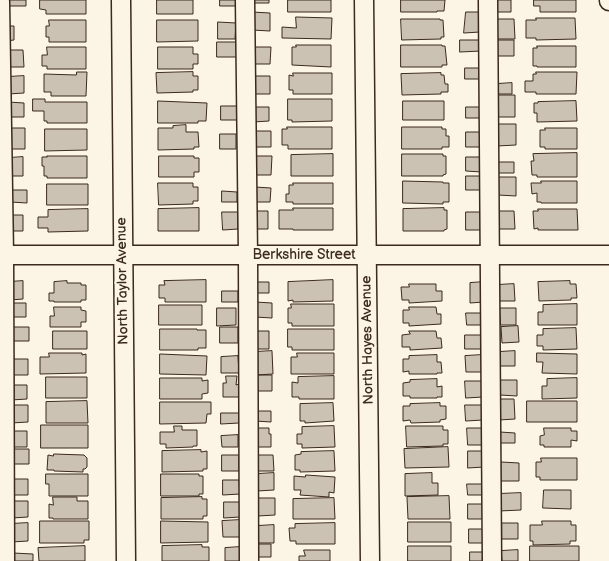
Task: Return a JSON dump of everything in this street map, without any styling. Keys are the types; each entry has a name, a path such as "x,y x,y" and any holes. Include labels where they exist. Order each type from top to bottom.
{"street":[{"name":"North Taylor Avenue","path":"121,0 126,561"},
{"path":"245,0 249,561"},
{"name":"North Hayes Avenue","path":"364,0 370,561"},
{"path":"488,0 492,561"},
{"path":"0,2 5,561"},
{"name":"Berkshire Street","path":"2,256 609,255"}],"building":[{"path":"8,0 26,0 26,6 8,6"},
{"path":"40,0 86,0 86,14 46,14 46,10 40,9"},
{"path":"157,0 193,0 193,14 157,14"},
{"path":"220,0 236,0 236,6 220,6"},
{"path":"253,0 269,0 269,3 253,3"},
{"path":"288,0 331,0 331,12 288,12"},
{"path":"401,0 445,0 444,11 401,12"},
{"path":"495,0 511,0 511,12 496,12"},
{"path":"534,0 576,0 576,12 540,12 540,6 534,6"},
{"path":"252,12 270,13 270,31 252,30"},
{"path":"466,12 479,12 480,32 464,33"},
{"path":"296,17 332,18 331,39 282,38 282,27 296,28"},
{"path":"536,18 575,18 576,39 536,40 536,38 526,38 526,20 536,20"},
{"path":"401,19 443,20 444,37 441,37 441,39 402,40"},
{"path":"498,19 514,19 515,39 497,39"},
{"path":"49,20 86,20 86,42 49,42 49,37 46,37 46,26 49,26"},
{"path":"157,20 198,20 198,41 157,42"},
{"path":"218,22 236,23 235,39 218,39"},
{"path":"4,26 14,26 14,40 5,41"},
{"path":"460,40 481,40 481,51 460,52"},
{"path":"497,40 514,40 514,56 497,56"},
{"path":"217,42 237,42 237,57 217,57"},
{"path":"296,45 331,45 331,67 292,65 292,47 296,47"},
{"path":"401,45 445,46 447,65 442,65 442,67 401,67"},
{"path":"537,46 576,46 576,67 533,66 533,48 537,48"},
{"path":"47,47 86,47 86,69 47,69 47,66 42,66 42,55 47,55"},
{"path":"158,47 193,47 193,54 198,54 198,64 193,64 193,69 158,69"},
{"path":"253,47 271,47 270,64 253,64"},
{"path":"7,50 23,50 24,67 7,67"},
{"path":"465,68 480,68 481,79 465,79"},
{"path":"77,72 87,72 86,96 51,96 51,92 44,92 44,74 76,75"},
{"path":"193,72 193,76 198,76 198,90 193,90 193,92 157,93 156,73"},
{"path":"536,72 577,72 576,94 536,94 536,92 525,92 525,81 533,81 533,74 536,74"},
{"path":"293,73 332,73 332,94 293,94 293,90 289,90 289,75 293,76"},
{"path":"441,73 441,75 444,75 445,84 448,84 448,92 441,92 441,94 402,95 401,74"},
{"path":"24,76 24,93 8,94 7,77"},
{"path":"253,76 270,76 270,94 253,94"},
{"path":"512,83 512,94 497,94 497,84"},
{"path":"497,95 515,95 515,117 497,117"},
{"path":"33,99 45,99 45,102 87,102 87,123 47,123 47,121 44,121 44,111 33,111"},
{"path":"288,99 332,99 332,121 292,122 292,120 288,120"},
{"path":"158,101 207,103 206,121 198,121 198,123 158,123"},
{"path":"403,101 444,101 444,120 403,120"},
{"path":"576,101 577,121 537,122 537,113 534,113 534,103"},
{"path":"8,102 24,103 24,117 8,117"},
{"path":"221,106 237,106 237,120 221,120"},
{"path":"253,107 269,107 269,121 253,122"},
{"path":"466,107 481,107 481,118 466,118"},
{"path":"497,124 516,124 516,145 497,146"},
{"path":"186,125 186,132 198,132 199,147 194,147 194,149 158,150 158,128 173,128 173,126"},
{"path":"287,127 332,127 332,149 288,149 288,145 282,145 282,129 287,129"},
{"path":"402,127 442,127 442,129 446,129 446,136 449,136 449,147 442,147 442,149 402,149"},
{"path":"7,128 25,128 25,149 7,149"},
{"path":"545,128 577,128 577,149 545,149 545,147 540,147 540,130 545,130"},
{"path":"45,129 87,129 87,150 45,151"},
{"path":"254,131 271,131 271,147 254,147"},
{"path":"466,132 482,132 482,147 466,147"},
{"path":"220,134 236,134 236,149 220,149"},
{"path":"577,153 577,177 537,177 537,175 532,175 531,161 534,161 533,154"},
{"path":"333,154 333,176 291,176 291,155"},
{"path":"402,154 443,154 443,156 446,156 446,174 443,176 402,176"},
{"path":"87,156 87,178 47,178 47,176 44,176 42,157"},
{"path":"159,156 194,156 194,158 199,158 199,172 194,172 194,177 159,177"},
{"path":"254,156 272,156 271,175 254,175"},
{"path":"23,157 23,176 8,176 8,158"},
{"path":"466,157 481,157 481,172 466,171"},
{"path":"498,162 514,162 514,173 498,173"},
{"path":"466,176 483,176 483,190 466,190"},
{"path":"498,177 516,177 516,196 498,195"},
{"path":"403,181 449,183 449,202 443,202 443,204 403,203"},
{"path":"541,181 577,181 577,203 537,202 537,193 532,194 531,183 541,183"},
{"path":"158,183 193,183 193,187 198,187 198,201 193,201 193,204 159,205"},
{"path":"293,183 333,183 333,204 293,204 293,202 286,202 286,194 289,194 289,185 293,185"},
{"path":"47,184 88,184 88,205 47,205"},
{"path":"255,187 271,188 270,202 254,202"},
{"path":"10,190 27,190 27,203 10,202"},
{"path":"222,191 237,192 237,202 222,202"},
{"path":"199,208 199,231 158,231 158,209"},
{"path":"293,208 333,208 333,230 279,229 279,210 293,210"},
{"path":"444,208 444,210 447,210 447,229 444,231 403,231 403,209"},
{"path":"88,209 88,231 48,232 48,228 38,228 38,217 48,217 48,210"},
{"path":"538,209 577,209 578,230 534,229 533,211 538,211"},
{"path":"252,211 268,211 268,229 252,229"},
{"path":"497,211 514,211 515,229 497,229"},
{"path":"222,212 238,212 238,229 223,230"},
{"path":"466,212 482,212 482,230 466,230"},
{"path":"7,215 23,215 23,231 7,231"},
{"path":"206,280 206,302 165,302 165,298 159,298 159,285 165,285 164,281"},
{"path":"333,280 333,301 288,301 288,282"},
{"path":"23,281 23,299 10,300 9,282"},
{"path":"67,281 67,283 81,283 81,285 86,285 86,300 81,300 81,302 49,301 49,293 54,293 54,282"},
{"path":"570,281 570,284 576,284 577,298 571,298 571,300 539,301 538,282"},
{"path":"254,282 269,282 269,293 254,293"},
{"path":"484,282 484,302 470,303 470,283"},
{"path":"409,284 436,284 436,291 442,291 442,301 409,303 409,300 402,300 401,287 409,287"},
{"path":"514,284 515,301 498,301 497,285"},
{"path":"222,291 238,291 238,302 222,302"},
{"path":"255,302 272,303 272,318 255,317"},
{"path":"11,303 26,303 26,317 11,317"},
{"path":"291,304 334,304 334,326 292,326 292,323 288,323 288,308 291,308"},
{"path":"577,304 577,325 538,325 538,312 543,312 543,305"},
{"path":"159,305 202,305 202,325 159,325"},
{"path":"54,307 81,307 81,310 86,311 86,322 81,322 81,327 50,327 50,316 54,316"},
{"path":"409,307 436,307 437,314 441,314 441,324 409,326 409,323 403,323 403,310 409,310"},
{"path":"217,308 236,308 236,325 217,326"},
{"path":"500,308 516,308 516,325 501,325"},
{"path":"466,313 482,313 482,325 467,325"},
{"path":"518,326 519,342 502,343 501,327"},
{"path":"12,327 29,327 29,341 12,341"},
{"path":"220,327 238,327 238,343 220,343"},
{"path":"576,328 577,349 543,350 543,346 537,346 537,335 543,335 543,329"},
{"path":"160,329 206,330 206,348 198,348 198,350 160,350"},
{"path":"288,329 334,329 334,350 292,350 292,347 288,347"},
{"path":"53,331 87,331 87,349 53,349"},
{"path":"254,331 269,331 269,349 254,349"},
{"path":"409,331 436,331 437,338 441,338 442,348 410,350 410,347 402,347 402,335 410,334"},
{"path":"465,335 482,335 482,349 465,349"},
{"path":"272,351 273,374 256,375 255,352"},
{"path":"515,351 515,366 500,366 499,352"},
{"path":"49,353 86,354 86,373 40,374 40,357 49,357"},
{"path":"297,353 334,353 334,374 291,374 291,357 297,357"},
{"path":"537,353 577,354 577,374 542,373 543,362 537,362"},
{"path":"160,354 207,356 206,375 160,374"},
{"path":"437,355 437,362 441,362 442,373 409,374 409,371 403,372 403,359 409,359 409,356"},
{"path":"482,355 483,372 466,372 465,356"},
{"path":"238,356 239,373 221,373 221,357"},
{"path":"11,359 28,359 28,375 11,375"},
{"path":"255,375 272,375 272,391 255,391"},
{"path":"226,376 237,376 236,385 239,384 239,397 223,397 223,383 226,383"},
{"path":"334,376 334,399 299,399 299,397 292,397 292,382 298,383 298,377"},
{"path":"46,377 87,377 87,398 46,398"},
{"path":"160,378 202,378 202,381 208,380 208,393 202,394 202,399 160,399"},
{"path":"577,378 577,398 542,399 542,386 547,386 547,379"},
{"path":"437,379 437,387 442,386 442,397 410,398 410,396 403,396 403,383 410,382 410,380"},
{"path":"500,380 517,380 517,396 500,395"},
{"path":"465,381 483,381 483,397 466,398"},
{"path":"11,385 27,385 27,399 11,400"},
{"path":"499,399 514,399 515,419 499,420"},
{"path":"87,401 88,423 46,423 46,402"},
{"path":"527,401 577,401 577,422 527,422"},
{"path":"160,402 211,402 211,414 207,414 206,423 160,424"},
{"path":"333,403 334,421 305,423 305,421 300,421 300,404"},
{"path":"440,403 440,406 446,406 446,419 440,420 440,422 411,423 410,420 403,421 403,406 410,406 410,404"},
{"path":"11,405 28,405 28,422 11,423"},
{"path":"465,405 482,405 483,420 466,421"},
{"path":"255,411 271,411 271,422 255,421"},
{"path":"221,413 239,413 239,423 221,424"},
{"path":"41,425 88,425 88,448 41,448"},
{"path":"174,426 182,426 182,430 197,430 197,446 166,448 166,444 160,444 160,432 174,432"},
{"path":"334,426 335,447 302,448 302,444 297,444 297,434 302,434 302,427"},
{"path":"406,426 443,426 443,430 448,430 448,444 443,444 443,446 407,447"},
{"path":"257,428 269,428 269,434 271,434 271,447 255,447"},
{"path":"467,428 483,428 483,445 468,445"},
{"path":"544,428 571,428 571,431 577,431 577,441 571,440 571,447 544,447 544,445 540,445 540,436 544,435"},
{"path":"11,431 27,431 27,447 10,447"},
{"path":"500,432 515,433 515,443 500,443"},
{"path":"238,435 238,447 222,447 221,436"},
{"path":"448,447 449,467 405,468 404,449"},
{"path":"11,449 29,449 29,464 11,464"},
{"path":"201,450 201,452 207,451 207,469 203,469 203,471 162,472 162,451"},
{"path":"334,451 335,471 300,472 300,470 295,470 295,455 301,454 301,452"},
{"path":"468,451 483,451 484,467 468,468"},
{"path":"54,454 84,455 87,458 87,467 83,469 83,472 47,470 48,455 53,456"},
{"path":"222,455 239,455 239,471 222,471"},
{"path":"257,455 273,455 274,471 258,471"},
{"path":"541,458 577,458 577,480 540,480 540,477 536,477 536,462 541,462"},
{"path":"501,462 519,463 519,481 501,481"},
{"path":"274,473 274,490 257,491 257,474"},
{"path":"432,473 432,483 438,483 438,495 405,496 405,474"},
{"path":"46,474 88,474 88,496 49,496 49,484 46,484"},
{"path":"161,474 199,474 199,476 203,476 203,494 199,494 199,496 161,496"},
{"path":"306,475 335,477 334,493 329,492 329,497 300,495 301,490 294,490 294,476 305,477"},
{"path":"11,479 28,479 28,495 11,495"},
{"path":"223,480 239,480 240,494 223,495"},
{"path":"467,484 484,484 484,495 468,495"},
{"path":"544,490 571,490 571,509 543,508"},
{"path":"521,493 521,510 499,511 498,494"},
{"path":"449,496 450,519 408,519 407,497"},
{"path":"53,497 77,497 77,501 88,501 88,519 49,518 49,504 53,505"},
{"path":"202,497 202,499 207,499 207,516 203,516 203,519 161,519 161,498"},
{"path":"258,498 275,498 275,515 258,516"},
{"path":"334,498 335,519 293,519 293,499"},
{"path":"11,501 28,501 28,517 12,518"},
{"path":"224,502 240,502 240,517 224,518"},
{"path":"468,504 485,504 485,519 468,519"},
{"path":"240,520 240,537 223,537 222,521"},
{"path":"40,521 89,521 89,540 84,540 84,543 40,543"},
{"path":"161,521 208,522 208,542 161,543"},
{"path":"542,521 571,521 571,525 576,525 576,541 570,541 570,544 533,545 533,541 530,541 530,525 542,525"},
{"path":"408,522 451,522 451,542 408,542"},
{"path":"28,523 28,541 11,542 10,524"},
{"path":"335,523 335,544 296,544 296,541 290,541 289,528 295,528 295,524"},
{"path":"502,523 518,523 518,539 502,539"},
{"path":"274,525 274,543 258,543 257,526"},
{"path":"469,529 484,529 484,543 469,543"},
{"path":"257,544 271,544 271,557 256,557"},
{"path":"202,545 202,547 209,547 209,561 162,561 162,546"},
{"path":"85,546 85,561 39,561 38,548"},
{"path":"408,546 451,546 451,561 408,561"},
{"path":"530,546 579,546 579,561 530,561"},
{"path":"240,547 241,561 225,561 225,548"},
{"path":"304,550 330,550 330,561 299,561 299,556 305,556"},
{"path":"518,550 518,561 502,561 501,551"},
{"path":"470,552 486,552 486,561 470,561"},
{"path":"13,553 33,554 33,561 13,561"}]}
